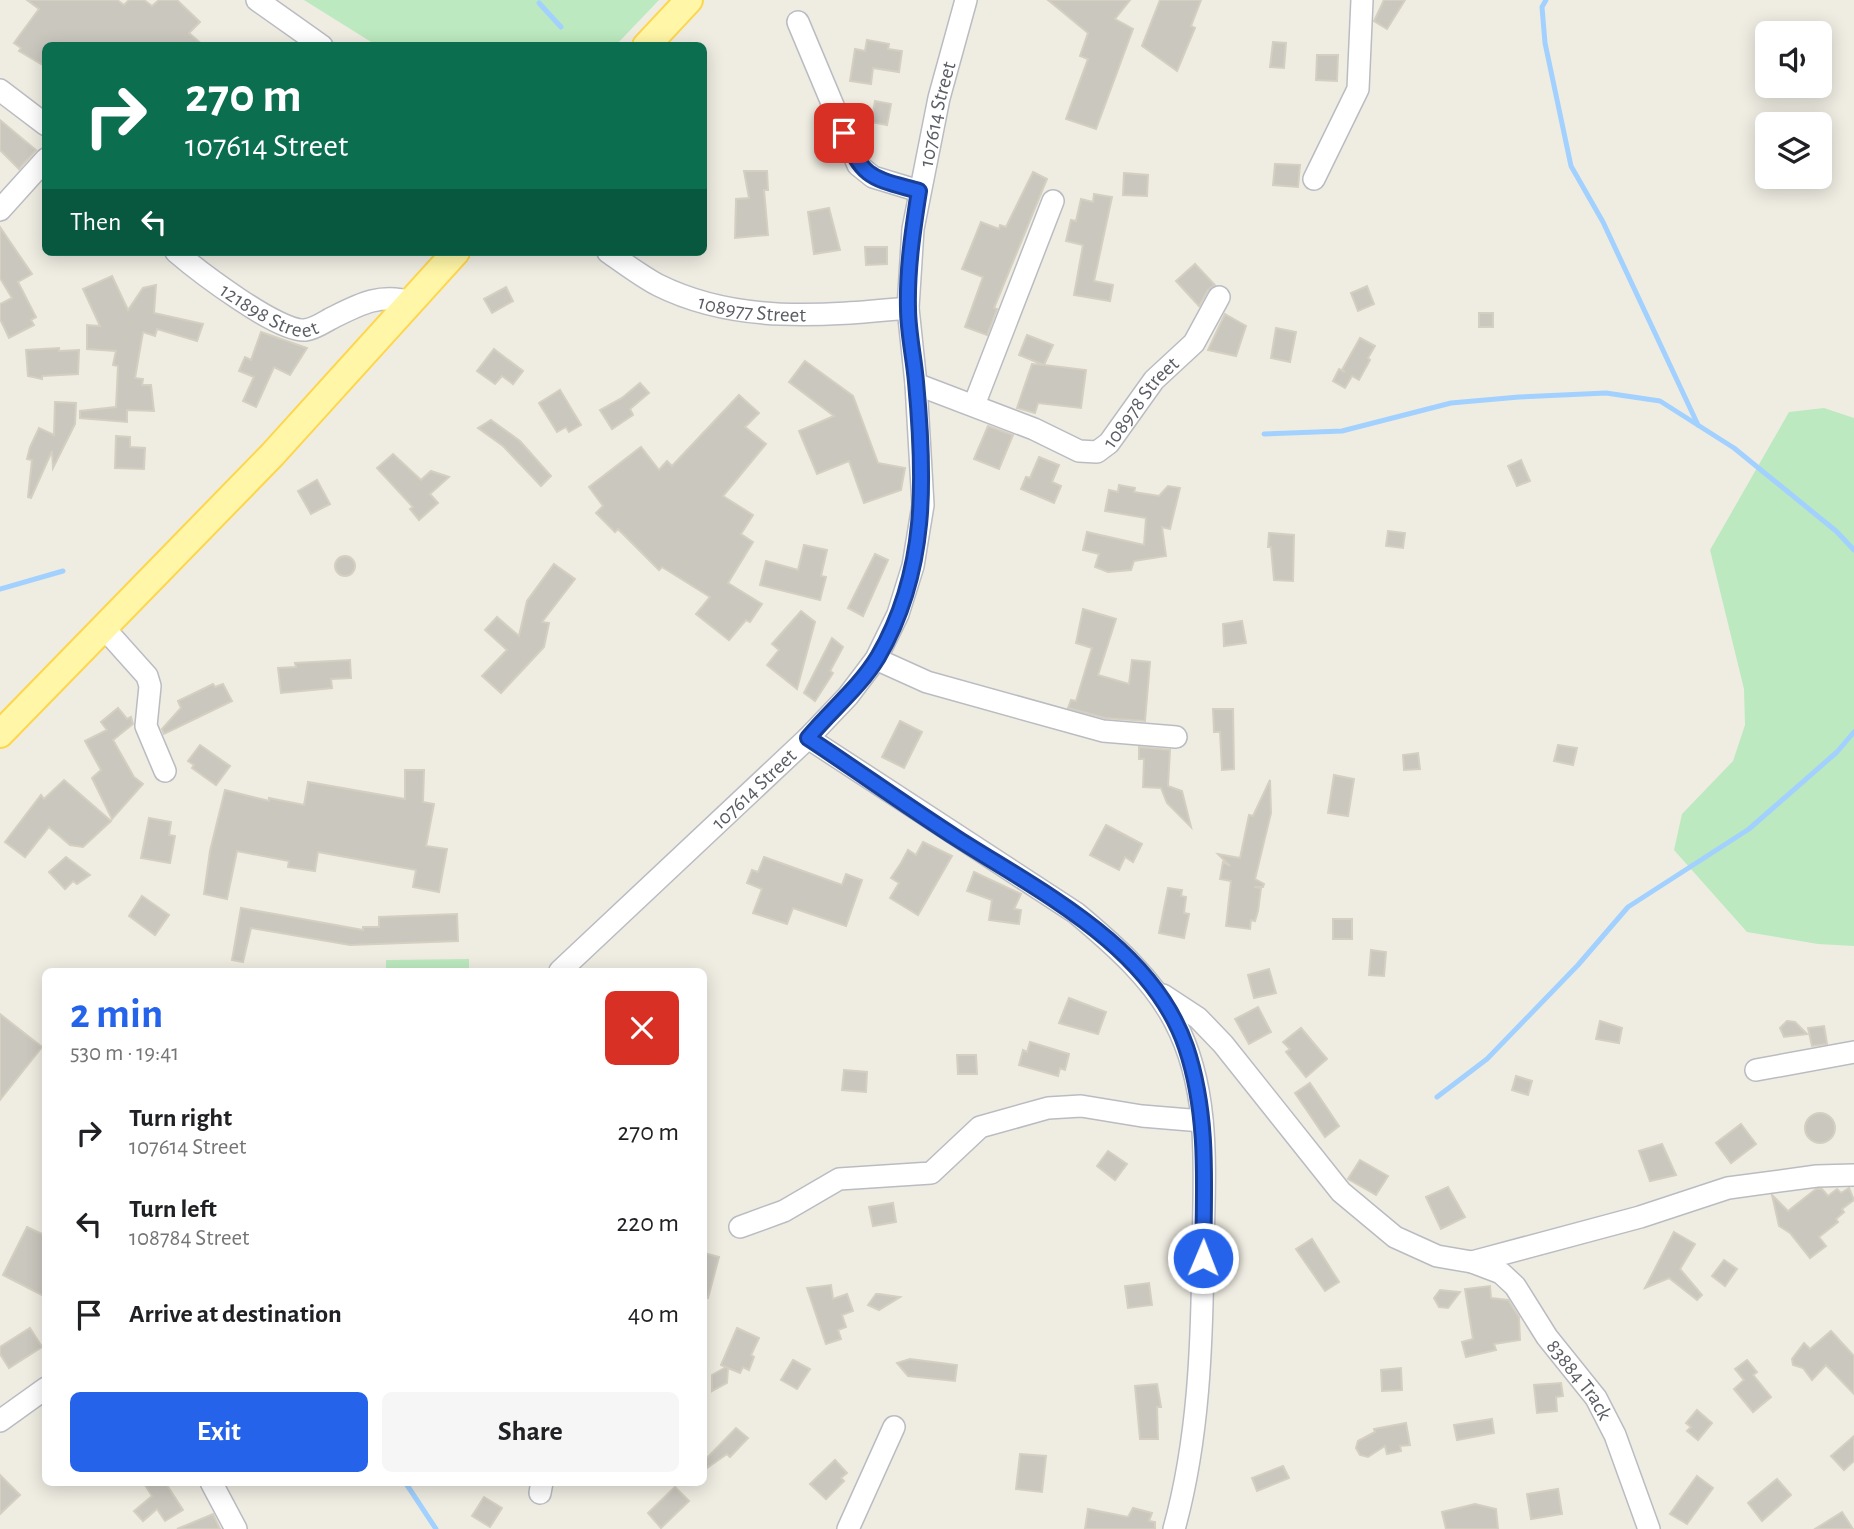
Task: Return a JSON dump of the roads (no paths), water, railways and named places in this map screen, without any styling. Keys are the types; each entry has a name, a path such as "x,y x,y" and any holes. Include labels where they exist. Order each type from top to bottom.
{"main road":[{"path":"650,42 689,0"},
{"path":"0,734 272,455 452,256"}],"street":[{"path":"257,0 316,42"},
{"name":"107614 Street","path":"563,968 808,738 848,696 876,659 898,614 921,527 916,384 908,308 909,263 919,191 952,42 966,0"},
{"path":"1314,179 1358,89 1362,0"},
{"path":"798,22 858,165 873,177 919,191"},
{"path":"0,90 42,122"},
{"path":"0,210 42,163"},
{"path":"974,405 1053,201"},
{"name":"121898 Street","path":"182,256 251,306 299,330 315,327 373,298 394,297 412,302"},
{"name":"108977 Street","path":"614,256 658,285 703,302 742,310 811,315 908,308"},
{"name":"108978 Street","path":"916,384 1034,429 1079,451 1097,452 1109,443 1154,380 1194,343 1219,297"},
{"path":"104,628 134,659 149,681 146,726 165,771"},
{"path":"876,659 927,682 1103,731 1176,737"},
{"path":"808,738 958,839 1076,913 1107,938 1155,990 1186,1045 1202,1121 1203,1285 1197,1399 1183,1497 1174,1529"},
{"path":"1155,990 1198,1018 1341,1192 1373,1221 1413,1247 1437,1256 1472,1262 1640,1217 1728,1188 1817,1176 1854,1175"},
{"path":"1756,1070 1854,1052"},
{"path":"740,1227 785,1211 839,1179 931,1173 980,1127 1048,1108 1081,1106 1142,1116 1202,1121"},
{"name":"83884 Track","path":"1472,1262 1501,1273 1515,1286 1547,1336 1596,1398 1615,1435 1649,1529"},
{"path":"1,1420 42,1391"},
{"path":"848,1529 894,1427"},
{"path":"213,1486 236,1529"}],"waterway":[{"path":"1546,0 1542,7 1545,43 1571,166 1603,222 1698,425"},
{"path":"539,3 561,27"},
{"path":"1264,434 1342,431 1451,403 1519,397 1606,393 1660,401 1734,448 1836,531 1854,550"},
{"path":"0,589 63,571"},
{"path":"1437,1097 1487,1059 1578,965 1628,907 1749,829 1837,752 1854,732"},
{"path":"408,1486 436,1529"}]}
